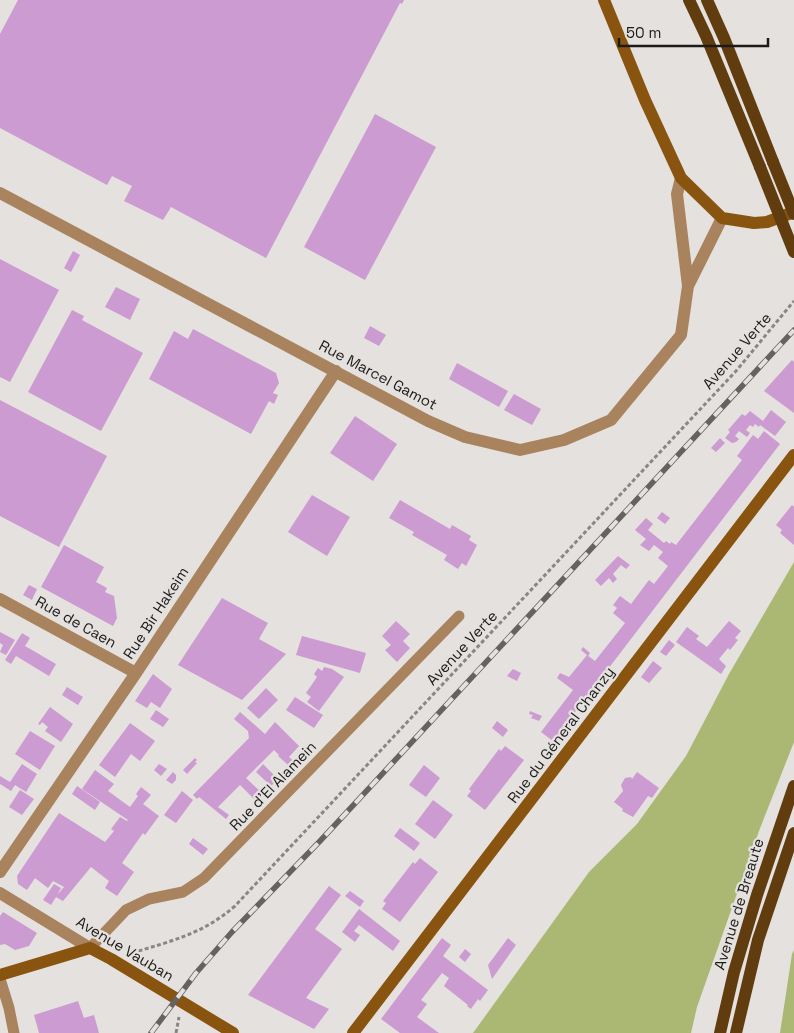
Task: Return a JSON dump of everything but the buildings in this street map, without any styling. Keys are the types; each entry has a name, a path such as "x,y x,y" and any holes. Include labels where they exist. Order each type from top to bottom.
{"main road":[{"path":"604,0 645,100 681,178 722,218 767,222 794,213 735,63 707,0"},
{"path":"689,0 706,36 794,252"},
{"name":"Rue du Géneral Chanzy","path":"354,1033 794,455"},
{"name":"Avenue de Breaute","path":"720,1033 734,972 757,895 794,786"},
{"name":"Avenue de Breaute","path":"736,1033 758,940 794,833"},
{"path":"0,977 90,948"},
{"name":"Avenue Vauban","path":"90,948 233,1033"}],"street":[{"name":"Rue Marcel Gamot","path":"0,193 428,421 465,437 520,450 564,440 611,420 681,335 688,286 676,194 681,178"},
{"name":"Rue Marcel Gamot","path":"688,286 722,218"},
{"name":"Rue Bir Hakeim","path":"0,872 136,674 336,371"},
{"name":"Rue de Caen","path":"0,599 136,674"},
{"name":"Avenue Vauban","path":"0,893 90,948"}],"lane":[{"name":"Rue d'El Alamein","path":"90,948 126,910 149,899 183,892 204,878 459,616"},
{"path":"0,977 14,1033"}],"path":[{"name":"Avenue Verte","path":"111,959 188,936 207,927 235,906 736,371 794,301"}],"green space":[{"path":"794,562 794,742 759,831 697,1007 691,1033 473,1033 589,872 637,824 686,756 729,674"},
{"path":"794,950 794,1033 780,1033 792,954"}],"railway":[{"path":"151,1033 196,973 232,932 321,840 794,330"}]}
